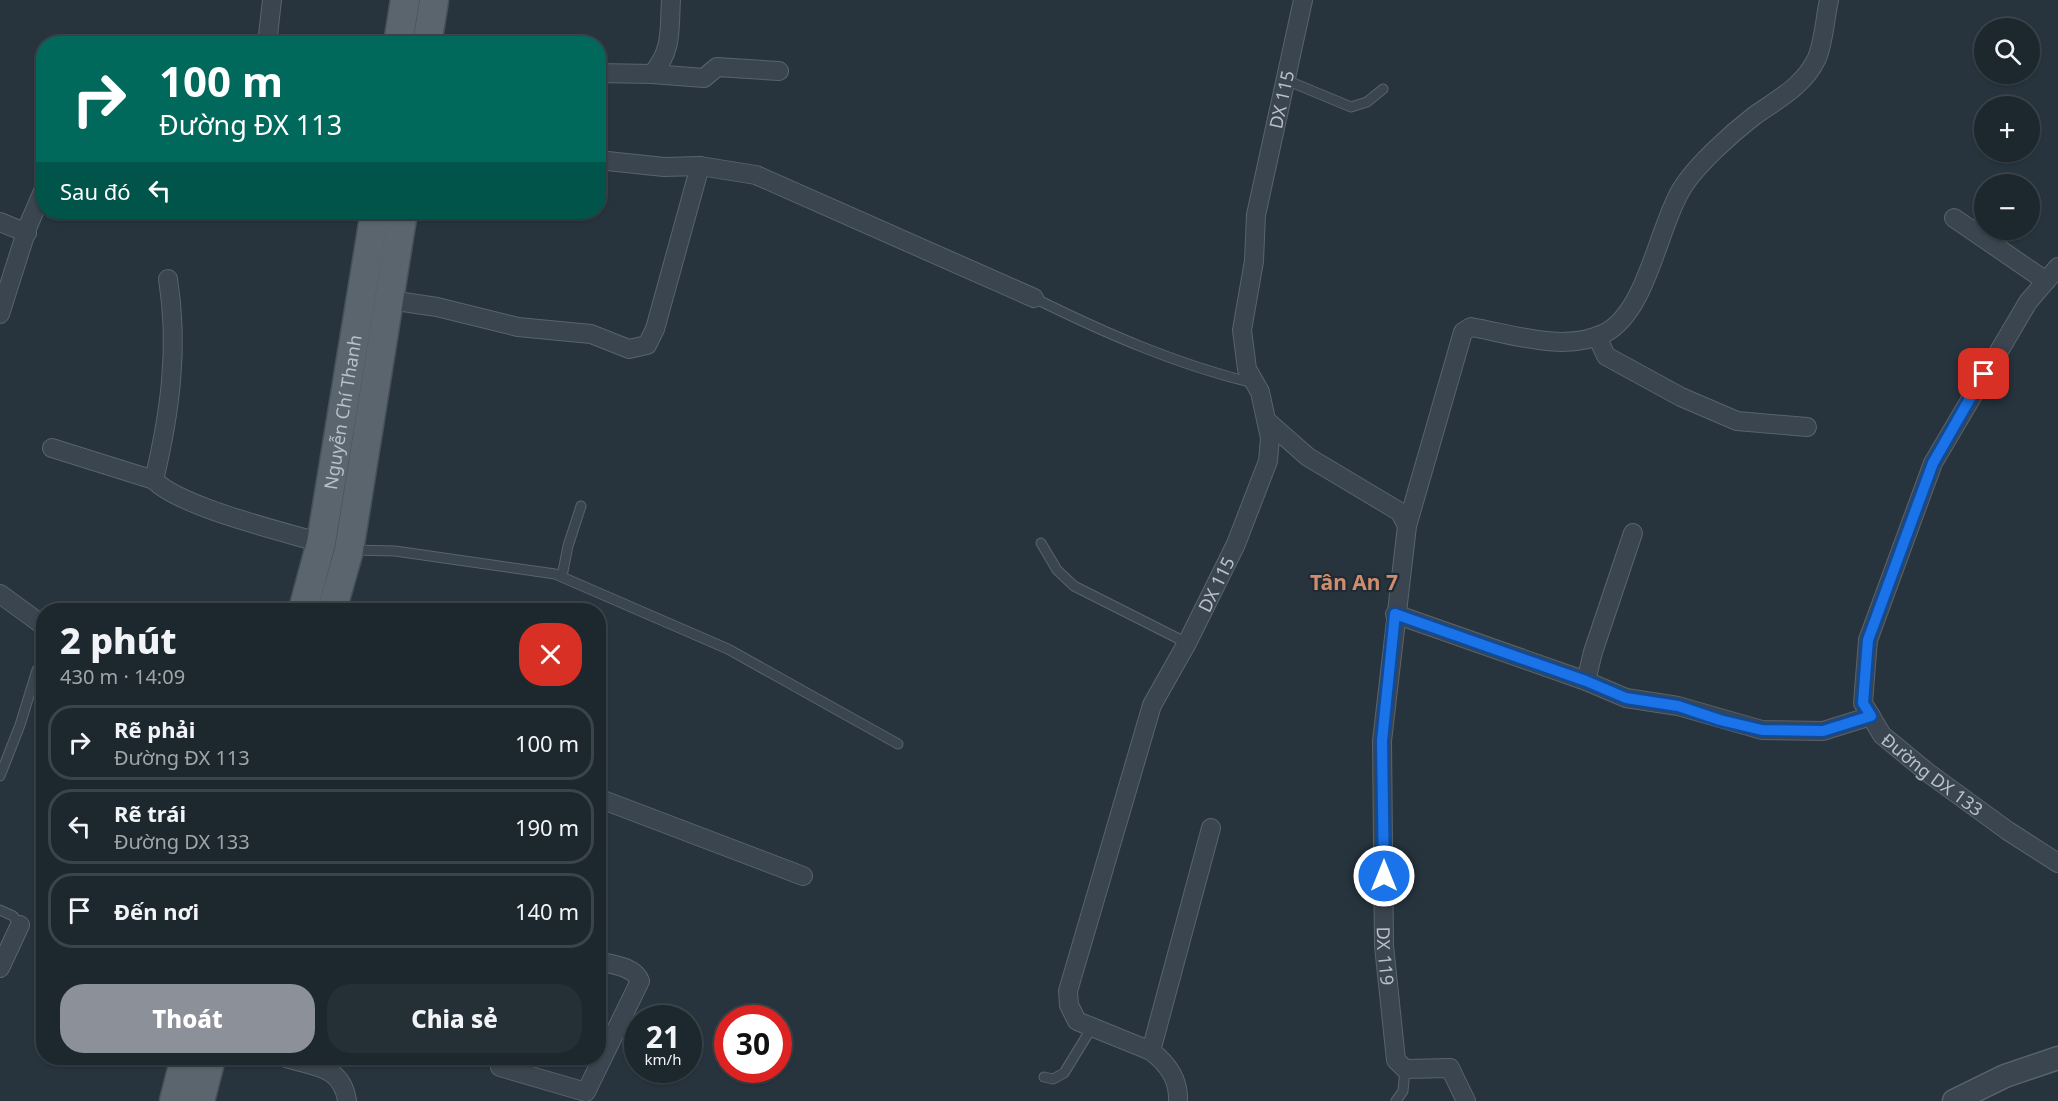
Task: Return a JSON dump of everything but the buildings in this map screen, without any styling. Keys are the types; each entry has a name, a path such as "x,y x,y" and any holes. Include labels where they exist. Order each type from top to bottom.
{"main road":[{"path":"399,36 405,0"},
{"path":"428,36 434,0"},
{"name":"Nguyễn Chí Thanh","path":"305,603 321,543 374,219"},
{"name":"Nguyễn Chí Thanh","path":"334,603 349,550 402,219"},
{"path":"321,543 349,550"},
{"path":"174,1101 183,1065"},
{"path":"200,1101 209,1065"}],"street":[{"path":"268,36 272,0"},
{"path":"652,74 663,61 669,48 671,0"},
{"name":"DX 115","path":"1178,1101 1176,1078 1162,1059 1151,1051 1091,1029 1077,1021 1069,1005 1068,991 1152,705 1187,643 1236,544 1268,461 1270,438 1267,422 1260,392 1246,369 1242,330 1254,261 1256,215 1303,0"},
{"path":"1807,427 1737,420 1682,397 1606,356 1597,336 1608,332 1627,313 1654,259 1680,191 1694,174 1753,117 1784,96 1805,78 1818,57 1828,0"},
{"path":"606,73 704,78 717,67 779,71"},
{"path":"606,161 664,167 700,166 743,171 772,180 1034,298"},
{"path":"390,300 437,307 518,327 591,334 630,349 647,345 655,330 700,166"},
{"path":"0,314 36,210"},
{"path":"1954,218 2052,274"},
{"path":"0,222 27,233"},
{"name":"Đường DX 133","path":"2052,274 2028,302 1933,463 1868,640 1863,703 1882,735 1927,772 1974,804 2008,831 2058,863"},
{"path":"154,480 172,391 174,315 168,279"},
{"name":"DX 119","path":"1405,1069 1396,1060 1384,946 1382,741 1407,526 1463,332 1471,327 1558,342 1588,340 1597,336"},
{"path":"1267,422 1308,457 1400,512 1407,526"},
{"path":"52,448 154,480 165,490 191,502 321,543"},
{"path":"1586,681 1593,652 1633,533"},
{"path":"0,594 36,620"},
{"path":"1395,614 1586,681 1626,698 1678,706 1720,720 1762,730 1823,731 1871,716"},
{"path":"606,801 803,876"},
{"path":"1151,1051 1211,828"},
{"path":"0,969 20,925"},
{"path":"606,963 631,970 637,974 640,981 606,1051"},
{"path":"1954,1101 2005,1076 2058,1058"},
{"path":"309,1065 335,1073 343,1082 346,1101"},
{"path":"500,1066 586,1092 599,1065"},
{"path":"1405,1069 1450,1068 1466,1101"}],"lane":[{"path":"1286,80 1351,107 1367,102 1383,89"},
{"path":"1034,298 1149,352 1213,374 1255,384"},
{"path":"562,576 568,546 581,506"},
{"path":"1041,543 1058,570 1074,586 1187,643"},
{"path":"349,550 395,551 562,576 728,649 898,744"},
{"path":"0,776 20,725 36,673"},
{"path":"0,910 14,916 20,925"},
{"path":"1044,1077 1053,1079 1064,1073 1091,1029"},
{"path":"1396,1101 1403,1091 1405,1069"}],"district":[{"name":"Tân An 7","path":"1354,582"}],"route":[{"path":"1384,876 1382,741 1395,614 1586,681 1626,698 1678,706 1720,720 1762,730 1823,731 1871,716 1863,703 1868,640 1933,463 1984,374"}]}
